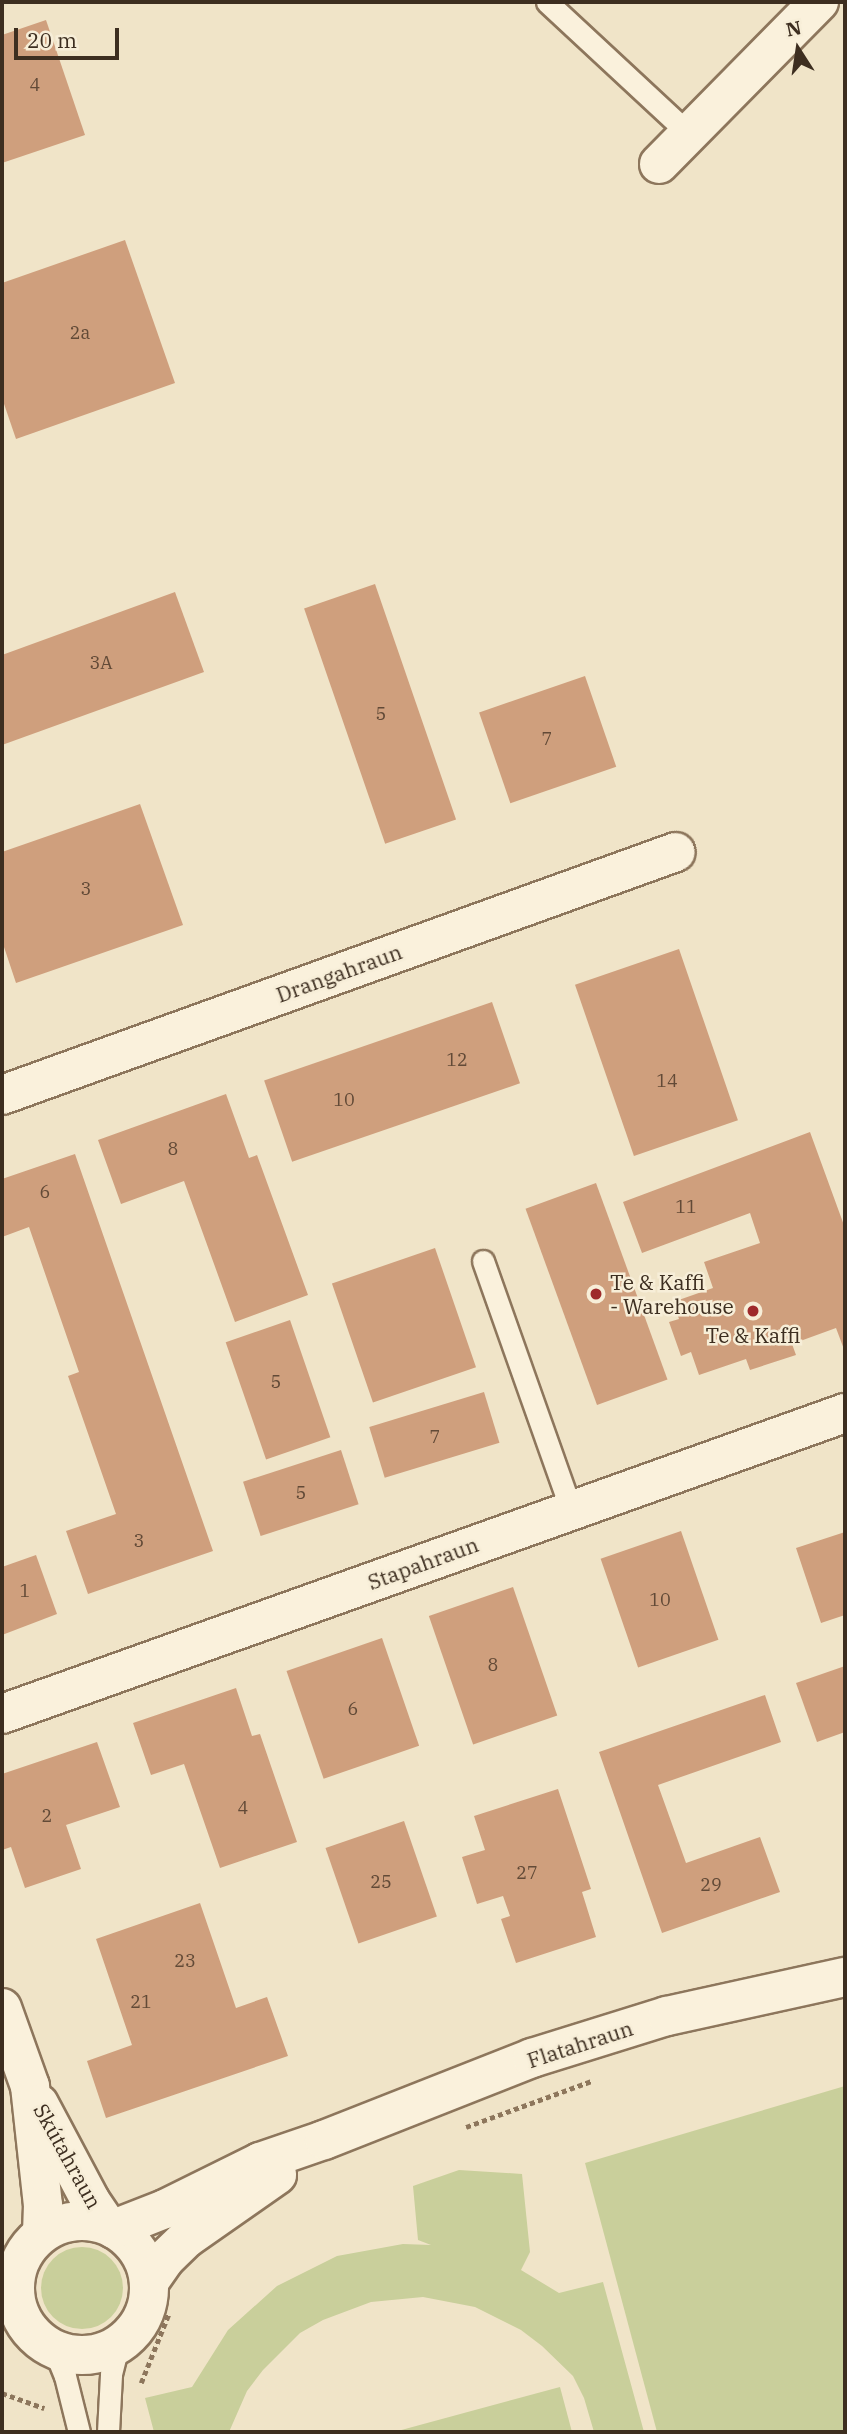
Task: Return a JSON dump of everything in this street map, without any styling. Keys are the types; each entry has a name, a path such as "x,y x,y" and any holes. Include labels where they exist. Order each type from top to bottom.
{"street":[{"path":"659,164 819,2"},
{"name":"Drangahraun","path":"2,1095 676,852"},
{"name":"Stapahraun","path":"2,1714 845,1413"},
{"name":"Flatahraun","path":"110,2226 165,2209 260,2162 324,2140 544,2054 667,2016 845,1977"},
{"name":"Skútahraun","path":"2,2008 43,2205 42,2233"},
{"name":"Skútahraun","path":"19,2081 89,2200 110,2226"},
{"name":"Flatahraun","path":"159,2296 165,2259 187,2238 324,2140"},
{"path":"86,2220 110,2226 138,2249 159,2296 150,2294 144,2316 130,2336 88,2356 31,2344 29,2331 18,2311 10,2275 28,2247 42,2233 66,2222 86,2220"}],"lane":[{"path":"547,2 689,134"},
{"path":"484,1261 571,1510"},
{"path":"108,2432 111,2374 120,2343"},
{"path":"31,2344 65,2376 79,2432"}],"path":[{"path":"460,2129 603,2077"},
{"path":"139,2387 159,2296"},
{"path":"2,2393 55,2413"}],"green space":[{"path":"845,2086 845,2432 657,2432 585,2163"},
{"path":"459,2170 522,2174 530,2252 521,2270 559,2293 603,2282 644,2432 594,2432 584,2398 573,2376 542,2346 521,2330 475,2307 423,2297 371,2302 323,2320 300,2333 263,2370 247,2391 229,2432 154,2432 145,2398 192,2387 228,2330 277,2286 337,2256 403,2244 431,2245 418,2240 413,2186"},
{"path":"82,2247 98,2250 111,2259 120,2272 123,2288 120,2304 111,2317 98,2326 82,2329 66,2326 53,2317 44,2304 41,2288 44,2272 53,2259 66,2250"},
{"path":"560,2387 572,2432 394,2432"}],"building":[{"path":"46,20 85,135 2,163 2,35"},
{"path":"125,240 175,383 16,439 2,398 2,283"},
{"path":"375,584 456,819 385,844 304,608"},
{"path":"175,592 204,672 2,745 2,655"},
{"path":"585,676 616,767 510,803 479,712"},
{"path":"140,804 183,925 16,983 2,941 2,852"},
{"path":"679,949 738,1120 634,1156 575,985"},
{"path":"492,1002 520,1083 292,1162 264,1080"},
{"path":"226,1094 249,1158 257,1155 308,1295 235,1322 184,1181 121,1204 98,1140"},
{"path":"810,1132 845,1228 845,1352 836,1328 792,1344 796,1355 750,1370 746,1359 699,1375 691,1352 681,1356 669,1322 679,1319 673,1302 713,1288 704,1262 760,1243 750,1213 642,1253 623,1202"},
{"path":"75,1154 213,1551 88,1594 66,1531 116,1514 68,1376 79,1372 29,1227 2,1237 2,1179"},
{"name":"Te & Kaffi - Warehouse","path":"596,1183 667,1379 597,1405 526,1209"},
{"path":"435,1248 476,1367 373,1403 332,1283"},
{"path":"290,1320 330,1437 266,1459 226,1342"},
{"path":"484,1392 499,1443 385,1478 369,1427"},
{"path":"341,1450 359,1504 261,1536 243,1482"},
{"path":"681,1531 718,1640 638,1667 601,1559"},
{"path":"845,1532 845,1615 821,1623 796,1548"},
{"path":"36,1555 57,1614 2,1635 2,1567"},
{"path":"513,1587 557,1716 473,1745 429,1616"},
{"path":"382,1638 419,1746 324,1779 287,1671"},
{"path":"845,1666 845,1732 817,1742 796,1683"},
{"path":"236,1688 252,1736 260,1734 297,1842 220,1868 184,1764 151,1775 133,1723"},
{"path":"765,1695 781,1742 658,1785 686,1863 760,1837 780,1892 662,1933 599,1752"},
{"path":"97,1742 120,1807 66,1825 81,1869 25,1888 11,1847 2,1850 2,1774"},
{"path":"558,1789 591,1889 582,1892 596,1937 516,1963 501,1919 510,1916 503,1896 477,1904 462,1857 485,1850 474,1816"},
{"path":"404,1821 437,1916 358,1944 326,1848"},
{"path":"200,1903 236,2008 267,1997 288,2056 106,2118 87,2061 132,2045 96,1939"}],"place":[{"name":"Te & Kaffi - Warehouse","path":"596,1294"},
{"name":"Te & Kaffi","path":"753,1311"}]}
